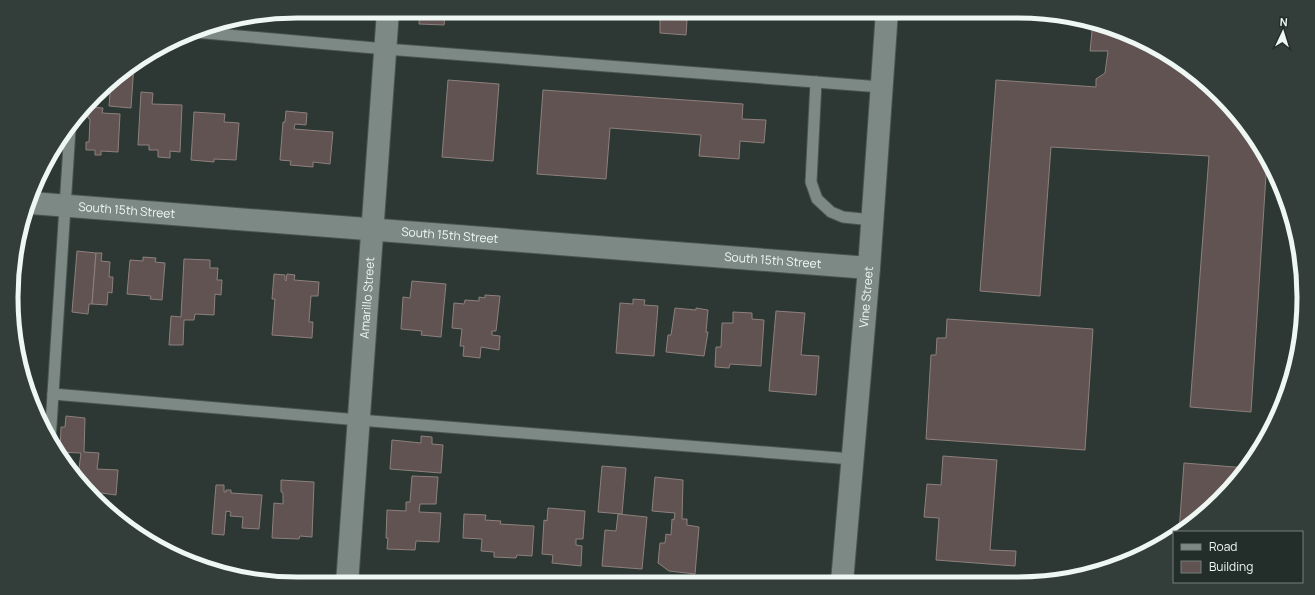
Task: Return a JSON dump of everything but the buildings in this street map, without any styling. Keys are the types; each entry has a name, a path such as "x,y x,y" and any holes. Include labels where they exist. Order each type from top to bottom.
{"street":[{"name":"Amarillo Street","path":"348,577 388,18"},
{"name":"Vine Street","path":"842,577 869,268 886,18"},
{"name":"South 15th Street","path":"35,203 869,268"}],"lane":[{"path":"207,33 386,49 881,87"},
{"path":"816,82 810,182 817,199 831,212 843,217 872,220"},
{"path":"51,429 70,136"},
{"path":"53,394 852,459"}]}
